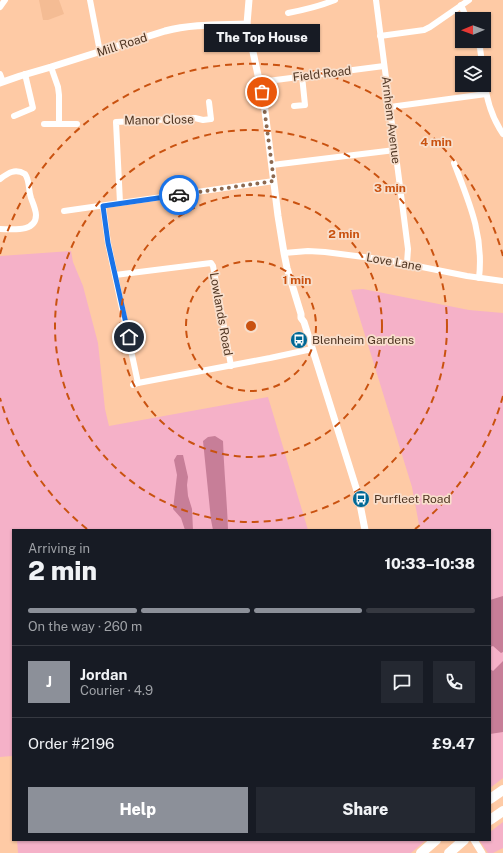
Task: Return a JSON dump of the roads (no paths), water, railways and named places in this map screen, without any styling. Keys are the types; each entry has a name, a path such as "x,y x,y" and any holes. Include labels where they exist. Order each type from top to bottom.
{"highway":[{"path":"491,798 503,790"},
{"path":"491,819 503,811"},
{"path":"421,853 435,841"},
{"path":"449,853 463,841"}],"street":[{"path":"0,7 5,0"},
{"path":"90,0 100,52"},
{"path":"249,0 247,24 264,103 287,268 301,318 304,322 358,494 365,529"},
{"path":"288,13 323,5 335,0"},
{"name":"Arnhem Avenue","path":"376,0 408,249 407,263"},
{"path":"380,36 424,30 469,0"},
{"path":"461,5 464,12"},
{"name":"Mill Road","path":"1,82 25,74 51,68 165,31 195,26 247,24"},
{"name":"Field Road","path":"260,82 384,66"},
{"path":"51,68 58,87 59,124"},
{"path":"0,74 1,82"},
{"path":"14,116 33,108 25,74"},
{"path":"294,106 306,105 302,76"},
{"path":"390,107 486,94 492,113 503,134"},
{"name":"Manor Close","path":"120,203 116,122 195,118 204,120 211,119 209,102"},
{"path":"44,124 77,124"},
{"path":"272,164 395,150"},
{"path":"454,163 476,223 480,269 479,278"},
{"path":"0,178 13,171 24,174 28,182 30,196 36,216 33,224 25,229 0,229"},
{"path":"64,211 274,181"},
{"path":"103,206 108,243 135,384 312,349"},
{"name":"Love Lane","path":"284,253 308,251 325,252 407,263 479,278 503,281"},
{"name":"Lowlands Road","path":"115,275 211,263 213,266 231,366"},
{"path":"475,842 482,853"}],"place":[{"name":"The Top House","path":"262,92"},
{"name":"Blenheim Gardens","path":"299,340"},
{"name":"Purfleet Road","path":"361,499"}]}
